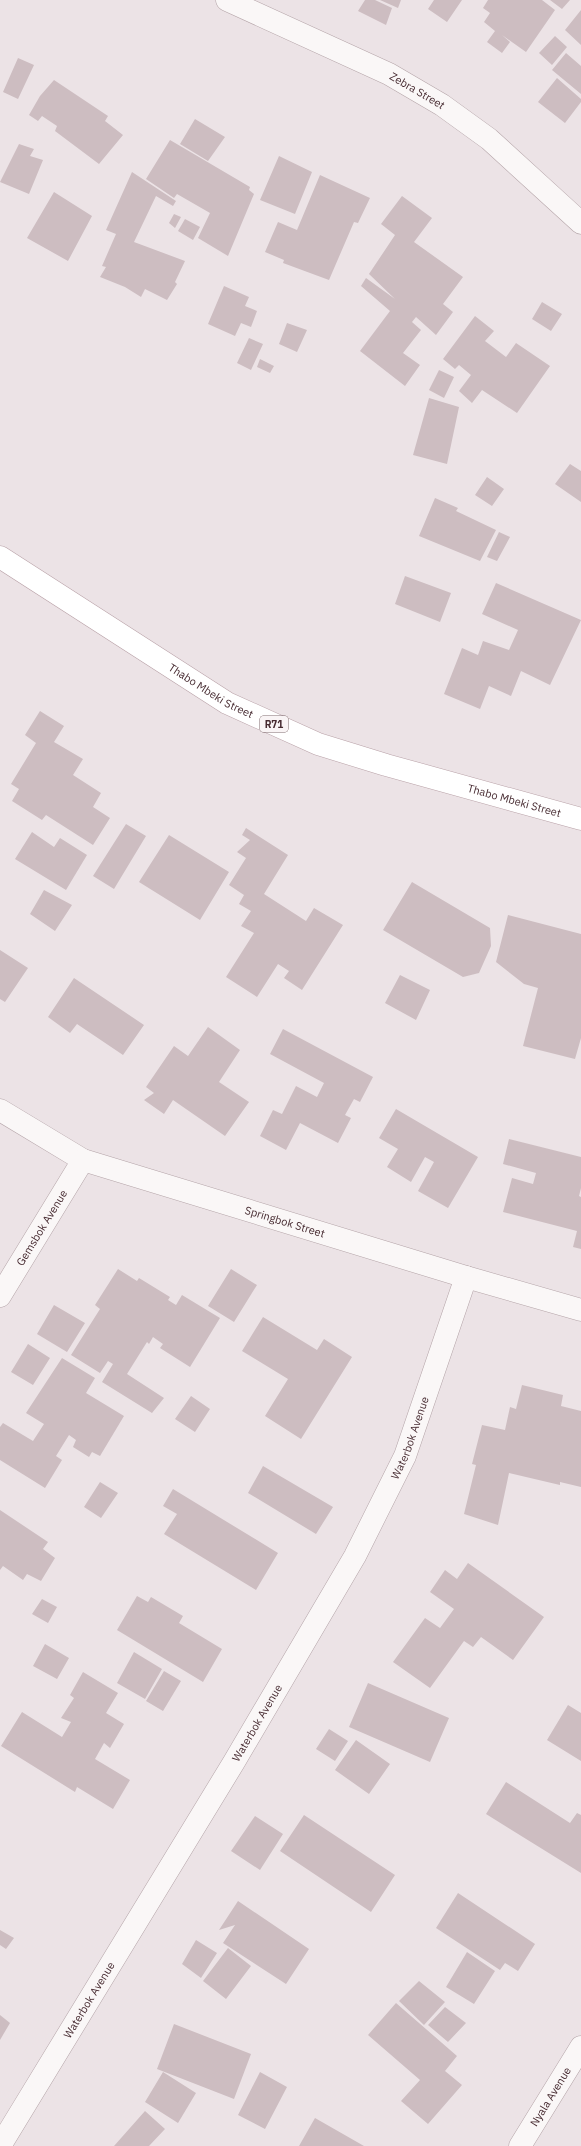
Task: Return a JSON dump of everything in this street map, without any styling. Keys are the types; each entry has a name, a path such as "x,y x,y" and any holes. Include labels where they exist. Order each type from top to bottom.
{"main road":[{"name":"Thabo Mbeki Street","path":"0,557 227,703 311,741 386,765 581,819"}],"street":[{"name":"Zebra Street","path":"236,2 389,74 442,106 489,139 581,223"},
{"name":"Springbok Street","path":"0,1110 83,1160 466,1277 581,1310"},
{"name":"Gemsbok Avenue","path":"0,1296 83,1160"},
{"name":"Waterbok Avenue","path":"0,2146 234,1762 355,1556 405,1456 466,1277"},
{"name":"Nyala Avenue","path":"520,2146 581,2047"}],"building":[{"path":"365,0 375,0 392,8 386,25 358,11"},
{"path":"380,0 401,0 398,8"},
{"path":"434,0 462,0 447,22 428,9"},
{"path":"488,0 542,0 555,10 526,52 502,35 510,42 502,53 487,42 495,31 484,22 490,13 483,8"},
{"path":"550,0 570,0 562,9"},
{"path":"581,10 581,45 565,30"},
{"path":"555,36 567,47 552,65 539,53"},
{"path":"566,53 581,66 581,94 552,70"},
{"path":"18,58 34,65 18,99 3,92"},
{"path":"557,78 581,99 581,102 565,123 538,102"},
{"path":"54,80 108,116 105,121 123,135 99,164 55,131 57,126 42,116 38,121 29,115 40,96"},
{"path":"195,119 225,137 208,161 180,144"},
{"path":"170,140 250,187 249,190 254,194 228,256 198,238 210,213 177,194 174,198 146,179"},
{"path":"19,144 34,149 30,156 43,160 29,194 0,182"},
{"path":"279,156 312,172 295,214 260,200"},
{"path":"132,172 176,201 173,206 156,196 134,242 185,261 175,282 177,284 167,300 145,289 141,297 125,287 100,277 106,267 102,266 116,234 106,230"},
{"path":"320,175 370,198 358,223 354,222 329,280 283,263 284,260 265,252 278,222 297,230"},
{"path":"54,192 92,216 68,261 27,238"},
{"path":"402,196 432,218 414,242 463,277 443,304 453,312 436,335 416,317 412,322 421,330 403,353 420,365 405,386 360,351 390,311 361,286 366,278 395,299 369,274 395,235 381,224"},
{"path":"174,214 181,217 175,228 169,223"},
{"path":"185,219 200,227 193,240 178,231"},
{"path":"224,286 249,297 245,306 257,311 251,327 241,323 235,336 208,324"},
{"path":"542,302 562,314 551,331 532,319"},
{"path":"475,316 494,331 485,341 506,357 516,343 550,366 517,413 482,390 472,403 459,391 471,375 459,365 455,369 443,359"},
{"path":"287,323 307,330 297,352 279,344"},
{"path":"249,338 263,344 251,370 237,363"},
{"path":"260,359 274,366 270,373 257,367"},
{"path":"439,370 454,377 444,398 429,390"},
{"path":"429,398 459,407 447,464 413,455"},
{"path":"570,464 581,471 581,502 555,484"},
{"path":"487,477 504,489 492,506 475,495"},
{"path":"435,498 458,508 456,511 496,530 480,561 419,536"},
{"path":"499,532 510,537 497,561 487,557"},
{"path":"405,576 451,593 440,622 395,604"},
{"path":"496,583 581,620 550,685 521,671 511,696 489,686 480,709 444,694 462,648 478,655 483,641 509,650 518,630 482,614"},
{"path":"40,711 64,726 54,742 83,759 73,775 101,793 93,807 110,818 93,845 46,815 42,820 12,801 19,789 11,784 36,743 25,735"},
{"path":"126,824 146,836 114,889 93,876"},
{"path":"246,828 288,855 264,894 306,921 314,908 343,925 302,990 284,978 289,971 278,964 257,997 226,977 254,933 241,926 251,911 239,904 244,895 229,885 246,858 237,852 250,840 242,835"},
{"path":"32,832 54,847 60,838 87,855 66,890 15,859"},
{"path":"169,835 229,872 200,920 139,882"},
{"path":"412,882 490,928 491,946 479,973 463,977 383,930"},
{"path":"44,890 72,905 55,931 30,914"},
{"path":"508,915 581,934 581,1038 575,1059 523,1046 538,988 524,984 496,962"},
{"path":"0,950 28,968 5,1002 0,999"},
{"path":"400,975 430,990 416,1020 385,1003"},
{"path":"74,978 144,1025 123,1055 77,1024 70,1033 48,1017"},
{"path":"208,1027 240,1050 219,1082 249,1102 225,1136 173,1100 164,1114 144,1100 154,1093 146,1087 174,1046 188,1056"},
{"path":"283,1029 373,1077 360,1102 354,1099 345,1115 351,1118 338,1143 300,1123 286,1150 260,1136 273,1110 282,1114 296,1086 317,1097 324,1083 270,1054"},
{"path":"396,1109 478,1157 448,1208 418,1191 434,1162 425,1157 411,1182 387,1167 398,1149 379,1138"},
{"path":"509,1139 581,1157 581,1188 579,1196 581,1197 581,1249 573,1247 577,1231 503,1212 512,1178 533,1184 536,1173 503,1164"},
{"path":"118,1269 137,1281 139,1278 170,1297 168,1300 176,1305 182,1295 220,1318 190,1367 160,1348 163,1344 153,1337 149,1344 147,1342 127,1374 164,1398 152,1413 102,1382 113,1364 108,1361 100,1373 71,1355 100,1309 95,1305"},
{"path":"231,1269 257,1285 234,1322 208,1306"},
{"path":"54,1305 85,1323 67,1352 37,1334"},
{"path":"263,1317 317,1350 324,1339 352,1357 301,1439 265,1416 288,1379 242,1351"},
{"path":"28,1344 50,1358 33,1385 11,1372"},
{"path":"62,1358 95,1378 86,1393 124,1416 100,1456 92,1452 89,1457 73,1447 76,1440 69,1435 56,1456 62,1460 45,1488 0,1460 0,1427 3,1423 33,1441 44,1424 26,1413"},
{"path":"522,1385 563,1395 561,1406 581,1411 581,1487 560,1482 560,1485 509,1473 498,1525 464,1514 476,1465 472,1464 482,1425 505,1430 510,1407 516,1409"},
{"path":"191,1396 210,1409 195,1432 175,1419"},
{"path":"263,1466 333,1507 316,1534 248,1493"},
{"path":"100,1482 118,1493 101,1518 84,1507"},
{"path":"173,1489 278,1553 256,1590 164,1534 177,1514 163,1506"},
{"path":"0,1510 48,1542 43,1549 55,1558 41,1581 27,1574 23,1580 3,1566 0,1570"},
{"path":"468,1563 544,1617 513,1660 481,1637 473,1647 464,1641 430,1688 393,1662 425,1618 440,1628 454,1609 430,1592 445,1570 457,1579"},
{"path":"137,1596 148,1602 151,1597 183,1616 179,1623 222,1649 203,1682 117,1630"},
{"path":"42,1599 57,1607 48,1623 32,1614"},
{"path":"45,1644 69,1658 57,1679 33,1666"},
{"path":"134,1652 162,1669 145,1699 117,1683"},
{"path":"164,1671 181,1681 163,1711 146,1701"},
{"path":"83,1672 118,1693 106,1713 124,1724 110,1748 104,1743 95,1759 130,1780 113,1809 77,1787 75,1792 1,1746 22,1712 62,1737 71,1722 61,1718 74,1698 70,1695"},
{"path":"368,1683 449,1718 430,1762 349,1727"},
{"path":"568,1705 581,1713 581,1761 547,1740"},
{"path":"329,1729 348,1741 335,1761 316,1749"},
{"path":"356,1740 390,1764 369,1794 335,1770"},
{"path":"506,1782 570,1823 577,1813 581,1815 581,1873 486,1814"},
{"path":"304,1815 395,1875 371,1912 280,1851"},
{"path":"255,1816 283,1834 260,1870 231,1851"},
{"path":"458,1893 535,1944 518,1971 505,1963 500,1970 436,1928"},
{"path":"238,1901 309,1949 286,1984 223,1943 235,1925 219,1930"},
{"path":"0,1930 14,1938 6,1949 0,1945"},
{"path":"196,1940 217,1953 201,1978 182,1964"},
{"path":"228,1948 251,1966 226,1999 203,1981"},
{"path":"467,1952 495,1971 474,2004 446,1987"},
{"path":"419,1981 445,2002 424,2025 399,2001"},
{"path":"396,2003 457,2056 445,2071 462,2085 428,2124 401,2101 420,2080 368,2035"},
{"path":"445,2007 466,2023 448,2042 428,2025"},
{"path":"0,2015 10,2023 0,2040"},
{"path":"174,2024 251,2054 234,2099 157,2069"},
{"path":"163,2072 196,2093 178,2123 145,2102"},
{"path":"260,2072 287,2087 265,2129 238,2115"},
{"path":"145,2111 165,2129 149,2146 114,2146"},
{"path":"315,2118 364,2146 299,2146"}]}
